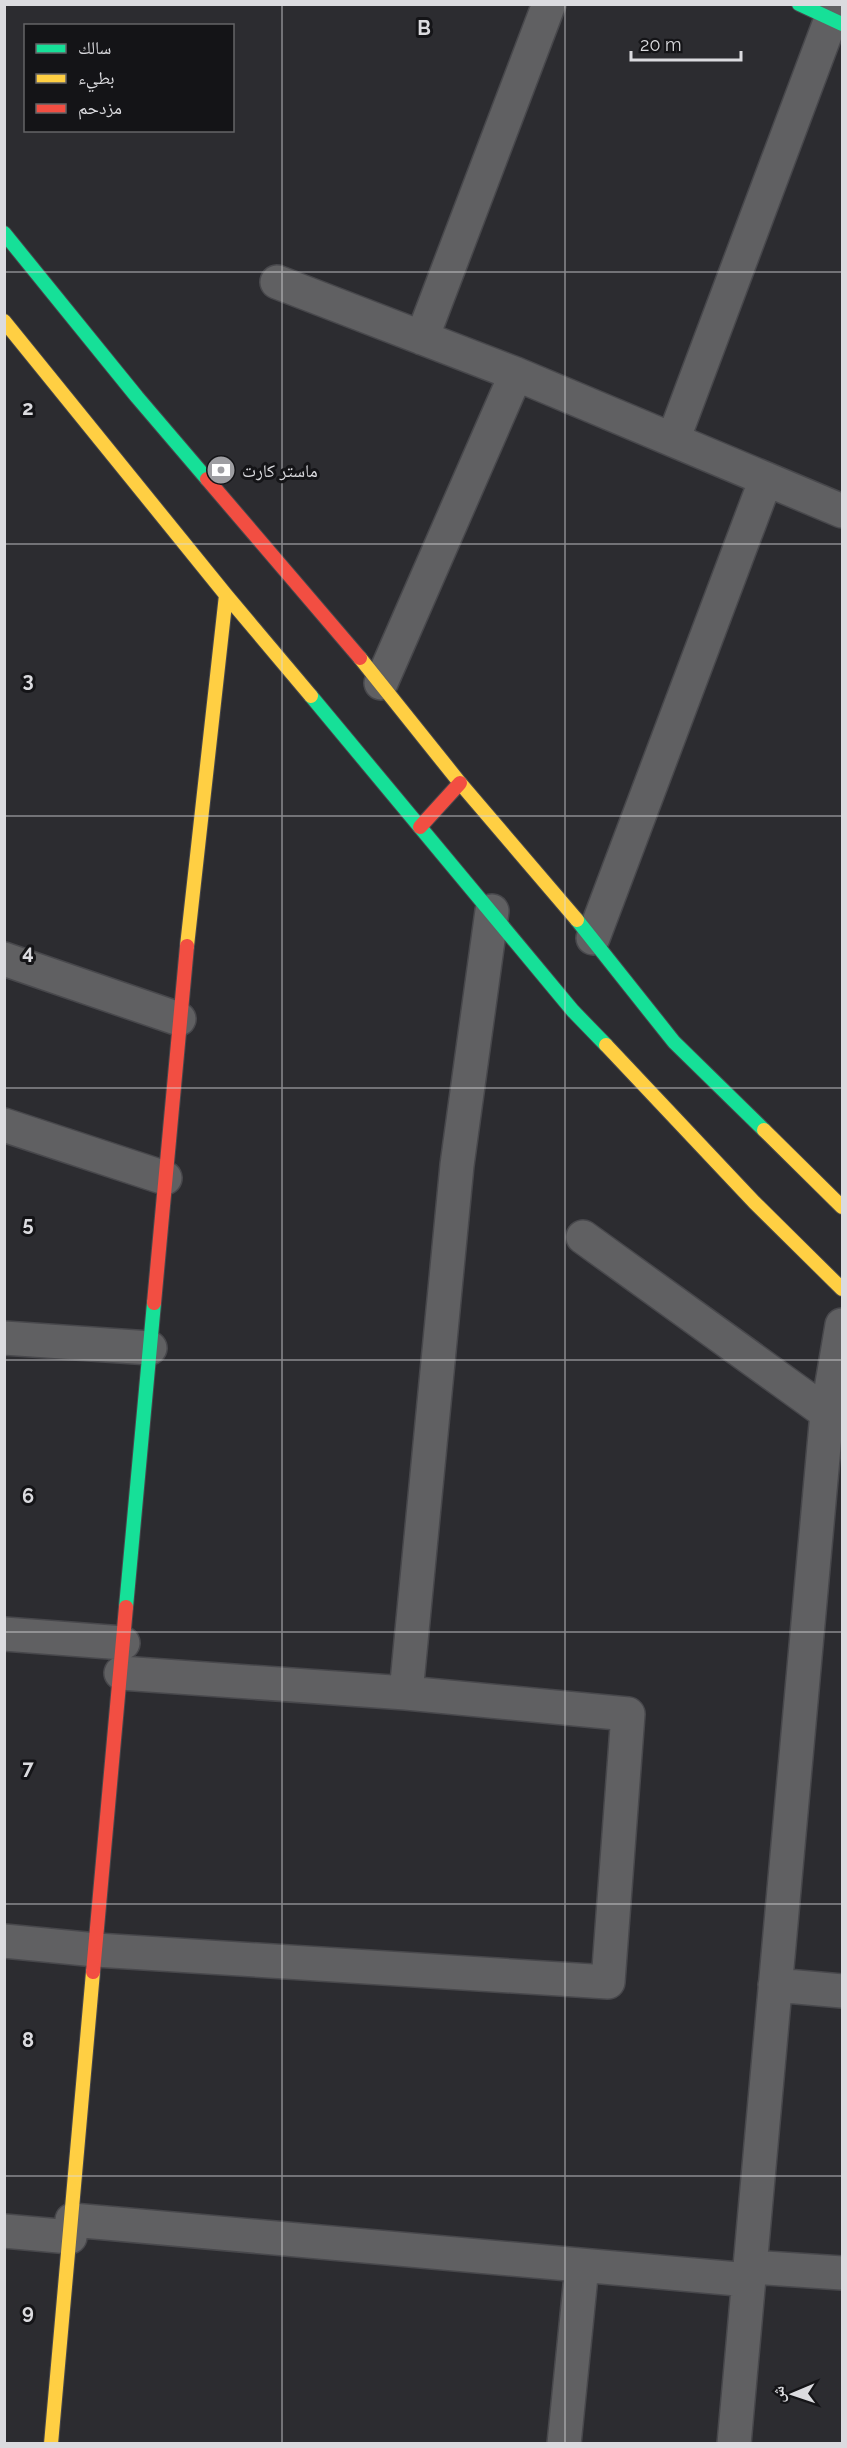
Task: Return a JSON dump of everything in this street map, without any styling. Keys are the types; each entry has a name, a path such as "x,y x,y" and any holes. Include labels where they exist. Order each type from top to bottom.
{"main road":[{"path":"799,4 837,21"},
{"path":"4,233 137,397 381,683 460,783 593,938 674,1042 843,1207"},
{"path":"5,321 226,595 492,911 573,1011 754,1202 843,1289"},
{"path":"51,2444 179,1019 226,595"},
{"path":"420,827 460,783"}],"street":[{"path":"422,338 549,4"},
{"path":"673,440 837,21"},
{"path":"278,282 516,374 843,511"},
{"path":"381,683 516,374"},
{"path":"593,938 766,479"},
{"path":"406,1693 457,1165 492,911"},
{"path":"4,959 179,1019"},
{"path":"4,1125 165,1178"},
{"path":"583,1237 827,1413"},
{"path":"734,2444 827,1413 843,1325"},
{"path":"4,1338 150,1348"},
{"path":"4,1634 122,1658 406,1693 628,1714 608,1982 96,1950 4,1941"},
{"path":"775,1985 843,1991"},
{"path":"4,2231 71,2229 582,2266 749,2273 843,2273"},
{"path":"564,2444 582,2266"}],"traffic: fast":[{"path":"799,4 842,24"},
{"path":"4,233 207,479"},
{"path":"311,696 573,1011 606,1045"},
{"path":"577,920 674,1042 764,1130"},
{"path":"126,1607 154,1303"}],"traffic: slow":[{"path":"4,321 311,696"},
{"path":"187,946 226,595"},
{"path":"360,658 460,783 577,920"},
{"path":"606,1045 754,1202 842,1289"},
{"path":"764,1130 842,1207"},
{"path":"51,2444 93,1972"}],"traffic: jam":[{"path":"207,479 360,658"},
{"path":"420,827 460,783"},
{"path":"154,1303 187,946"},
{"path":"93,1972 126,1607"}],"place":[{"name":"ماستر كارت","path":"221,470"}]}
